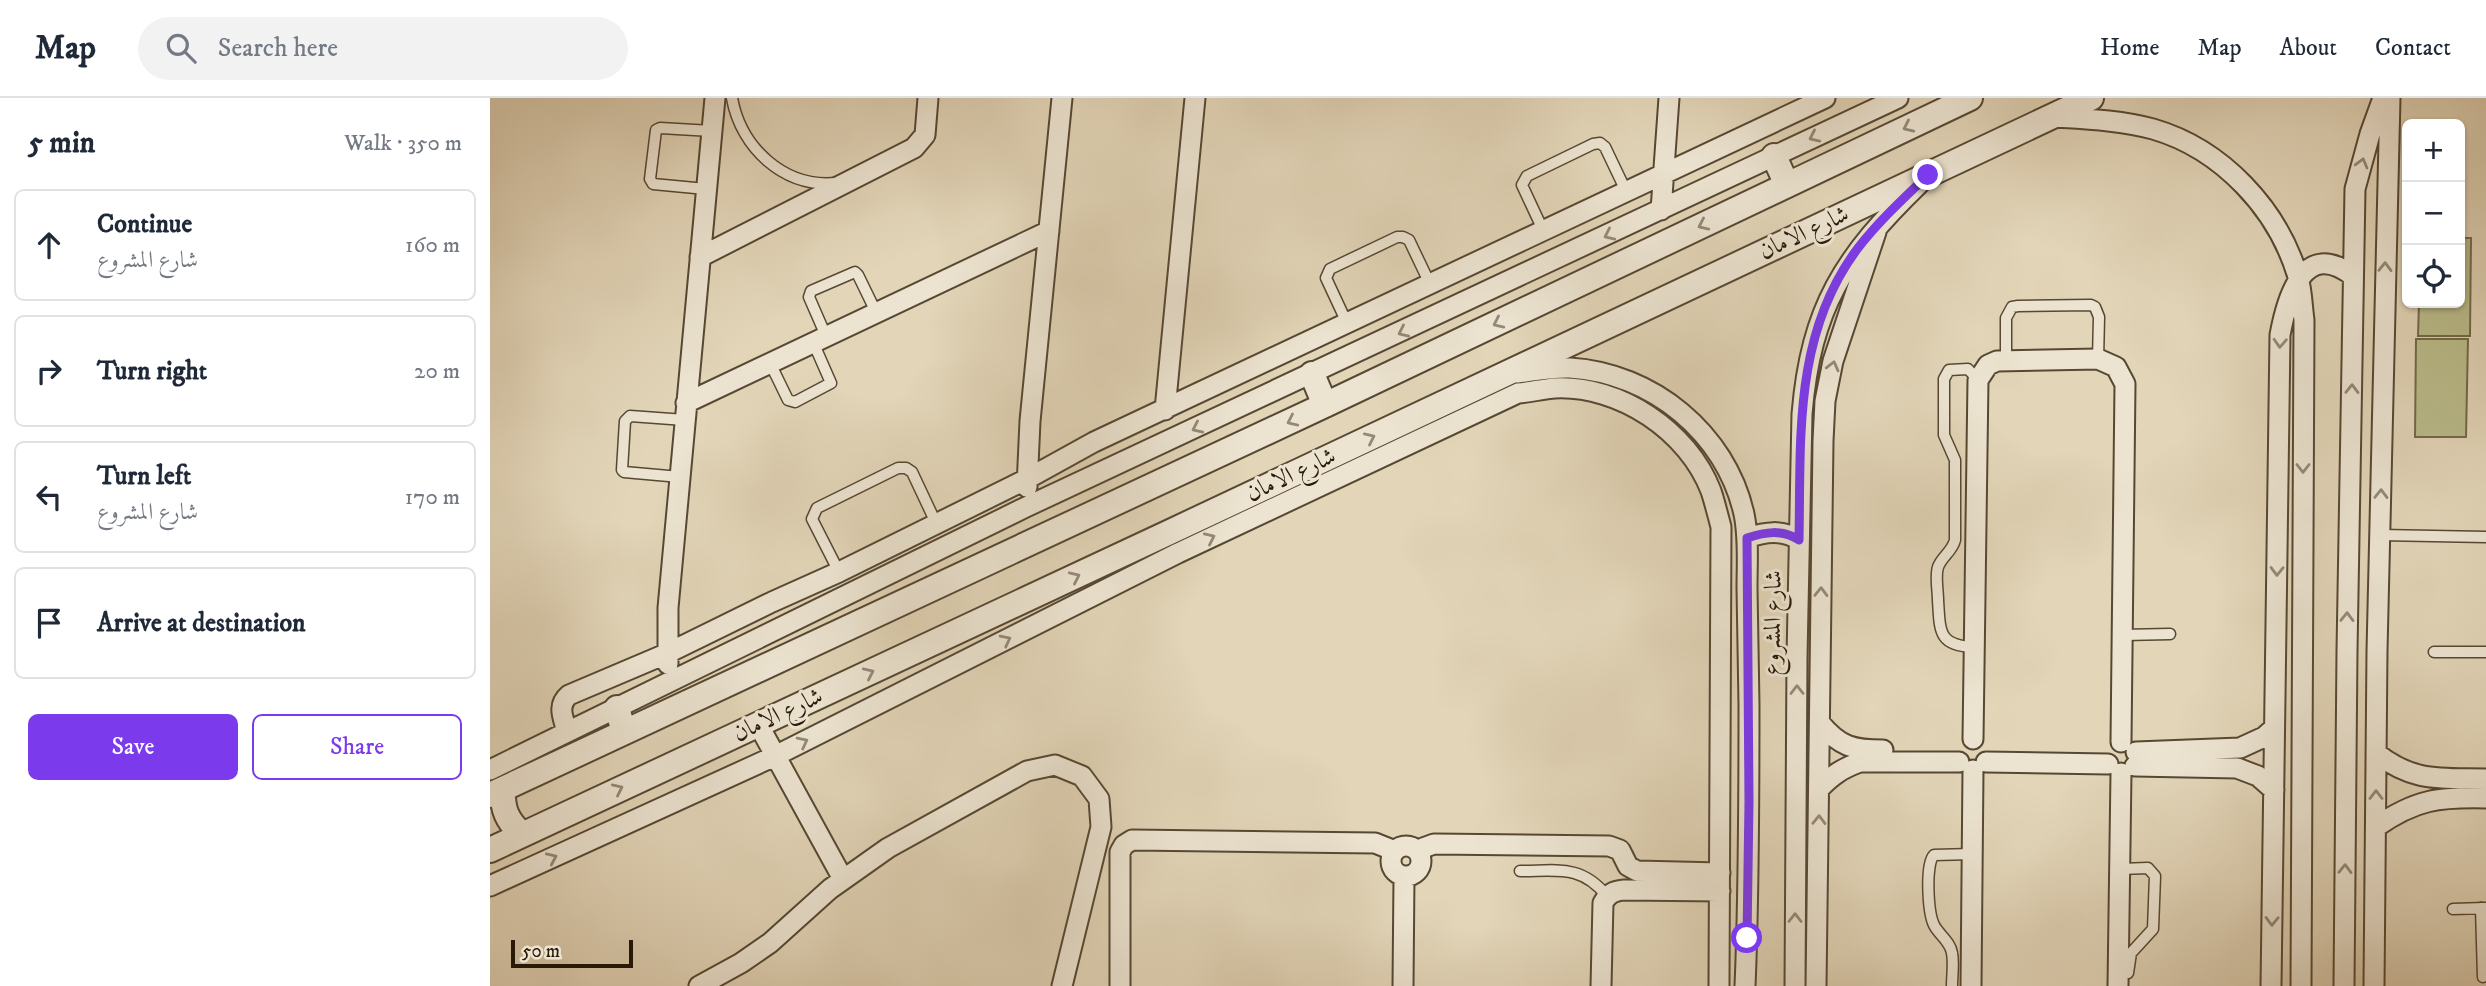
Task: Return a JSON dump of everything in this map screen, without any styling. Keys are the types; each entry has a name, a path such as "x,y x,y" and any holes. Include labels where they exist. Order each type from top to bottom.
{"street":[{"path":"670,682 668,608 715,98"},
{"path":"700,257 914,148 925,135 928,98"},
{"path":"1026,507 1030,421 1062,98"},
{"path":"1165,410 1195,98"},
{"path":"1661,210 1669,98"},
{"path":"568,732 561,708 566,698 839,572 1027,479 1094,442 1825,98"},
{"path":"522,834 506,814 494,785 568,732 1026,507 1898,98"},
{"name":"شارع الامان","path":"494,785 624,732 1325,405 1970,98"},
{"name":"شارع الامان","path":"490,850 2091,98"},
{"path":"2344,986 2355,189 2383,98"},
{"path":"2374,986 2377,651 2390,98"},
{"path":"2052,117 2113,121 2155,130 2194,146 2229,170 2259,201 2282,237 2298,278 2304,320 2301,986"},
{"path":"1774,156 1787,185"},
{"name":"شارع المشروع","path":"1795,986 1797,645 1805,379 1812,344 1838,279 1857,249 1880,222 1928,175"},
{"path":"1816,986 1825,401 1833,361 1880,222"},
{"path":"686,412 770,363 1049,231"},
{"path":"2271,986 2280,335 2290,296 2298,278 2310,268 2325,264 2341,267 2353,276"},
{"path":"1971,986 1978,380 1988,365 2006,360 2098,359 2116,367 2125,384 2118,986"},
{"name":"شارع المشروع","path":"1505,374 1567,368 1626,379 1667,401 1688,418 1720,455 1739,495 1747,538 1749,802 1745,986"},
{"path":"1312,374 1325,405"},
{"path":"490,886 775,757 1178,553 1518,393 1557,388 1596,392 1633,406 1665,427 1692,456 1711,490 1721,527 1722,554 1719,986"},
{"path":"1747,538 1776,532 1790,534 1799,540"},
{"path":"1797,645 1820,646"},
{"path":"2347,651 2377,651"},
{"path":"617,708 624,732"},
{"path":"1820,723 1830,736 1844,745 1860,750 2121,758 2237,768 2258,776 2274,790"},
{"path":"758,724 843,879"},
{"path":"2121,758 2240,748 2264,737 2274,728"},
{"path":"2376,752 2391,765 2427,778 2486,779"},
{"path":"1819,789 1837,772 1860,762 1973,755"},
{"path":"699,986 770,943 843,879 888,848 1027,771 1055,765 1082,776 1099,799 1101,828 1062,986"},
{"path":"2376,827 2391,816 2427,801 2445,797 2486,798"},
{"path":"1721,804 1749,802"},
{"path":"2273,833 2301,833"},
{"path":"1121,986 1120,852 1124,845 1132,840 1375,843 1395,851"},
{"path":"1419,852 1434,844 1609,846 1620,850 1628,866 1637,871 1720,882"},
{"path":"1408,846 1419,852 1421,859 1417,872 1404,876 1394,869 1392,856 1395,851 1408,846"},
{"path":"1403,986 1404,876"},
{"path":"1601,986 1602,903 1607,896 1615,891 1720,882"},
{"path":"2344,907 2375,906"}],"lane":[{"path":"732,98 738,122 749,142 764,159 783,172 805,181 827,184 850,182"},
{"path":"706,189 653,184 650,179 656,130 712,131"},
{"path":"1543,230 1522,185 1523,180 1593,144 1605,147 1626,191"},
{"path":"1347,323 1326,273 1397,237 1409,240 1430,284"},
{"path":"770,363 788,400 795,402 831,383 809,297 811,291 855,272 859,275 876,312"},
{"path":"2006,360 2006,318 2012,307 2091,305 2095,307 2099,317 2098,359"},
{"path":"1974,647 1950,644 1943,637 1937,573 1955,540 1955,460 1944,435 1944,379 1949,370 1968,369 1978,380"},
{"path":"680,477 622,470 625,421 630,416 686,412"},
{"path":"839,572 811,519 817,508 898,468 906,468 912,472 936,523"},
{"path":"2380,535 2486,537"},
{"path":"2123,635 2170,634"},
{"path":"2434,652 2486,652"},
{"path":"1952,986 1950,945 1935,927 1930,911 1929,862 1934,855 1972,855"},
{"path":"2120,869 2148,868 2155,876 2153,929 2131,953 2127,986"},
{"path":"1520,871 1566,871 1582,874 1597,882 1607,896"},
{"path":"2453,909 2483,908 2483,977"}],"green space":[{"path":"2465,238 2471,238 2470,336 2418,336 2419,308 2465,308"},
{"path":"2416,339 2468,339 2466,437 2415,437"}],"route":[{"path":"1747,938 1747,538 1776,532 1790,534 1799,540 1805,379 1812,344 1823,311 1838,279 1857,249 1928,175"}]}
